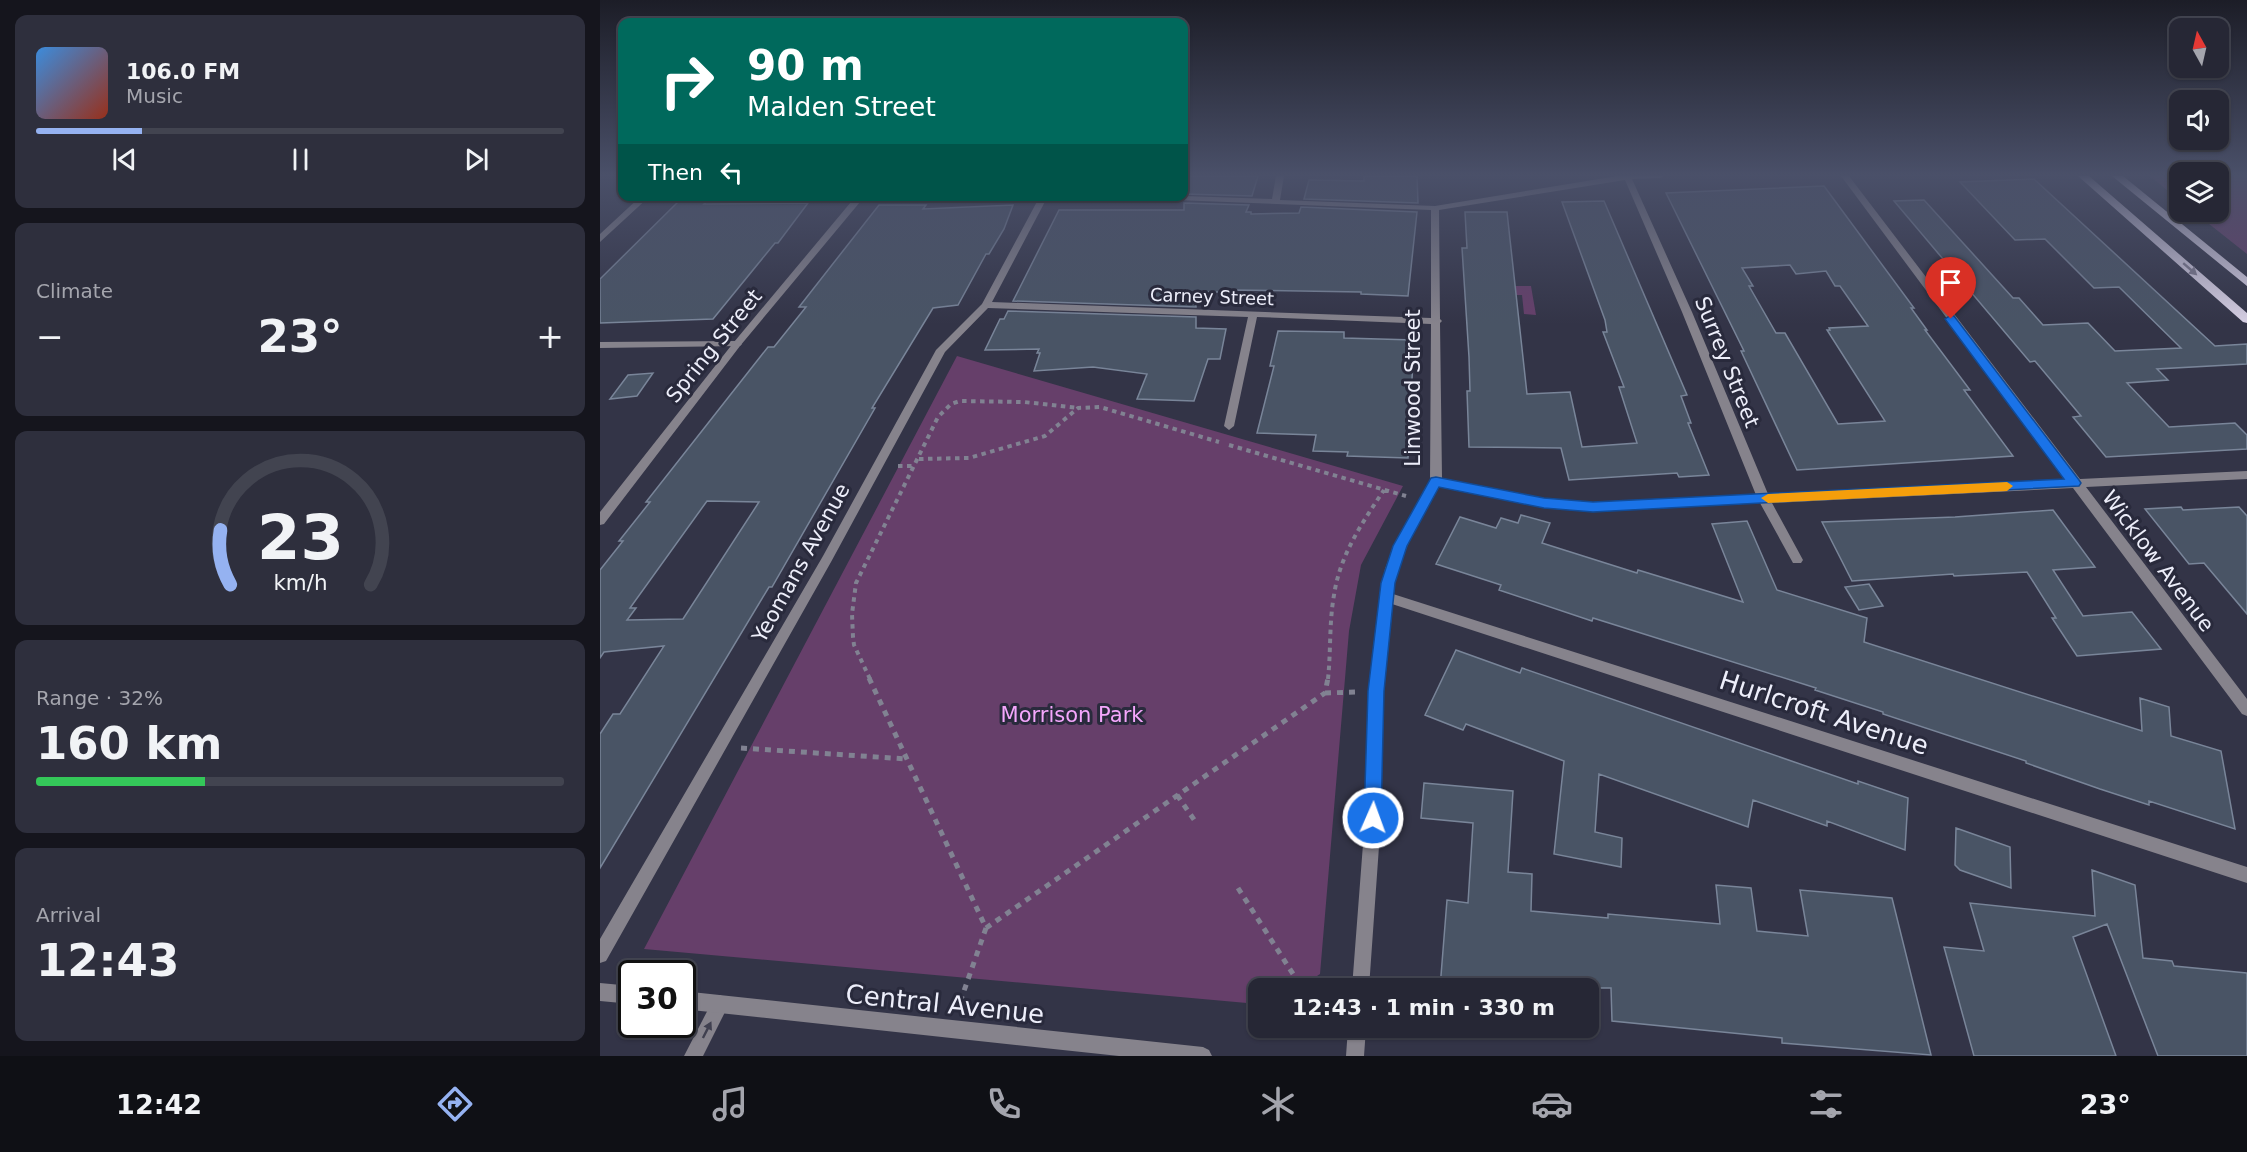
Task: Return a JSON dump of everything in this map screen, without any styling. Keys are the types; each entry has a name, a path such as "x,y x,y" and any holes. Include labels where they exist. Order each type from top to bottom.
{"main road":[{"path":"2140,225 2247,319"},
{"path":"2177,225 2247,283"}],"street":[{"path":"600,239 615,225"},
{"name":"Spring Street","path":"600,521 737,344 836,225"},
{"name":"Yeomans Avenue","path":"600,955 821,570 941,350 986,305 1028,225"},
{"name":"Linwood Street","path":"1361,978 1373,818 1376,691 1386,597 1391,569 1400,546 1436,482 1435,225"},
{"name":"Surrey Street","path":"1649,225 1764,499 1797,560"},
{"name":"Wicklow Avenue","path":"1882,225 2247,710"},
{"name":"Carney Street","path":"986,305 1437,321"},
{"path":"1229,426 1253,315"},
{"path":"600,345 737,344"},
{"path":"1436,482 1570,506 1764,499 2247,475"},
{"name":"Hurlcroft Avenue","path":"1386,597 2247,875"},
{"path":"600,992 618,994"},
{"name":"Central Avenue","path":"696,1001 1144,1054 1203,1056"},
{"path":"693,1056 720,1004"},
{"path":"1355,1056 1356,1038"}],"path":[{"path":"986,928 854,645 850,623 856,583 938,417 951,404 960,401 1024,402 1078,408 1100,407 1424,502"},
{"path":"918,459 969,458 1045,436 1078,408"},
{"path":"1325,693 1329,675 1335,585 1346,552 1384,490"},
{"path":"950,1030 986,928 1325,693 1376,691"},
{"path":"720,746 908,759"},
{"path":"1177,795 1197,824"},
{"path":"1238,888 1296,978"}],"green space":[{"path":"2211,225 2247,225 2247,254"},
{"path":"1474,286 1531,286 1536,315 1524,314 1522,295 1475,295"},
{"name":"Morrison Park","path":"957,356 1403,486 1361,565 1349,631 1320,974 1314,978 1248,978 1248,1003 644,949"}],"building":[{"path":"654,225 791,225 713,319 600,323 600,279"},
{"path":"863,225 1005,225 989,254 986,254 958,305 933,308 872,408 875,408 772,587 769,587 600,868 600,734 613,714 620,714 664,646 604,652 600,658 600,570 623,541 619,541 650,502 646,502 768,347 774,347 806,307 799,307","holes":["707,501 759,502 683,619 627,620 636,608 630,608"]},
{"path":"1051,225 1416,225 1408,296 1361,294 1361,292 1235,290 1235,292 1196,292 1196,307 1013,301"},
{"path":"1466,225 1508,225 1527,394 1570,392 1582,447 1637,443 1619,387 1624,387 1603,332 1607,332 1605,320 1570,225 1614,225 1687,395 1681,396 1691,423 1688,423 1709,475 1679,477 1677,473 1569,480 1561,448 1469,447 1467,391 1470,391 1469,357 1462,248 1467,248"},
{"path":"1682,225 1853,225 1914,308 1911,308 1927,330 1925,330 1970,390 1964,390 2013,456 1797,470 1741,351 1744,351","holes":["1790,265 1796,274 1826,271 1835,286 1840,286 1868,326 1827,330 1885,421 1838,424 1785,333 1776,333 1749,286 1753,286 1742,268"]},
{"path":"1915,225 1947,225 2013,298 2019,298 2043,325 2088,323 2115,351 2181,348 2119,287 2094,288 2045,239 2015,240 2001,225 2084,225 2215,346 2247,344 2247,364 2157,369 2168,380 2127,383 2169,427 2235,423 2247,435 2247,449 2106,457 2073,417 2081,416 2035,361 2030,362"},
{"path":"1008,311 1196,317 1196,328 1226,329 1220,359 1208,359 1194,401 1137,399 1147,374 1093,367 1034,371 1040,353 1037,353 1039,349 985,350 1000,319 1004,319"},
{"path":"1278,331 1344,332 1344,338 1414,340 1408,458 1347,456 1348,452 1313,451 1316,435 1257,433 1274,366 1270,366"},
{"path":"653,373 637,396 610,399 628,375"},
{"path":"2181,507 2183,510 2239,507 2247,516 2247,614 2204,563 2189,564 2145,509"},
{"path":"2053,510 2095,567 2053,570 2083,616 2132,612 2161,649 2077,656 2052,618 2056,618 2027,572 1954,576 1953,574 1852,581 1822,522 1955,517"},
{"path":"1521,515 1550,523 1542,543 1637,573 1638,570 1743,602 1712,524 1747,521 1777,590 1867,618 1864,642 2142,731 2140,698 2169,707 2171,736 2221,751 2235,829 2149,801 2149,805 2100,789 2026,763 2026,761 1815,690 1816,688 1593,618 1592,621 1499,590 1501,585 1436,564 1460,517 1496,528 1501,518 1518,523"},
{"path":"1869,584 1883,606 1859,610 1845,587"},
{"path":"1456,650 1520,673 1522,668 1858,784 1858,781 1908,798 1905,850 1827,821 1827,826 1753,800 1748,827 1599,774 1595,832 1622,838 1621,867 1554,854 1564,761 1466,724 1463,730 1425,715"},
{"path":"1424,783 1513,791 1508,872 1532,874 1531,911 1608,918 1608,914 1720,924 1716,885 1751,888 1757,931 1808,936 1800,890 1892,898 1931,1055 1782,1043 1782,1038 1612,1021 1611,988 1599,988 1599,978 1441,978 1447,900 1468,903 1473,823 1421,818"},
{"path":"1956,828 2010,847 2011,888 1960,870 1955,865"},
{"path":"2092,870 2135,885 2143,958 2172,961 2174,966 2247,973 2247,1056 2158,1056 2107,924 2073,937 2116,1056 1974,1056 1944,947 1984,951 1970,903 2095,916"}],"slow traffic":[{"path":"1768,498 2007,486"}],"route":[{"path":"1373,818 1376,691 1388,583 1400,546 1436,482 1544,503 1593,507 2074,483 1951,319"}]}
